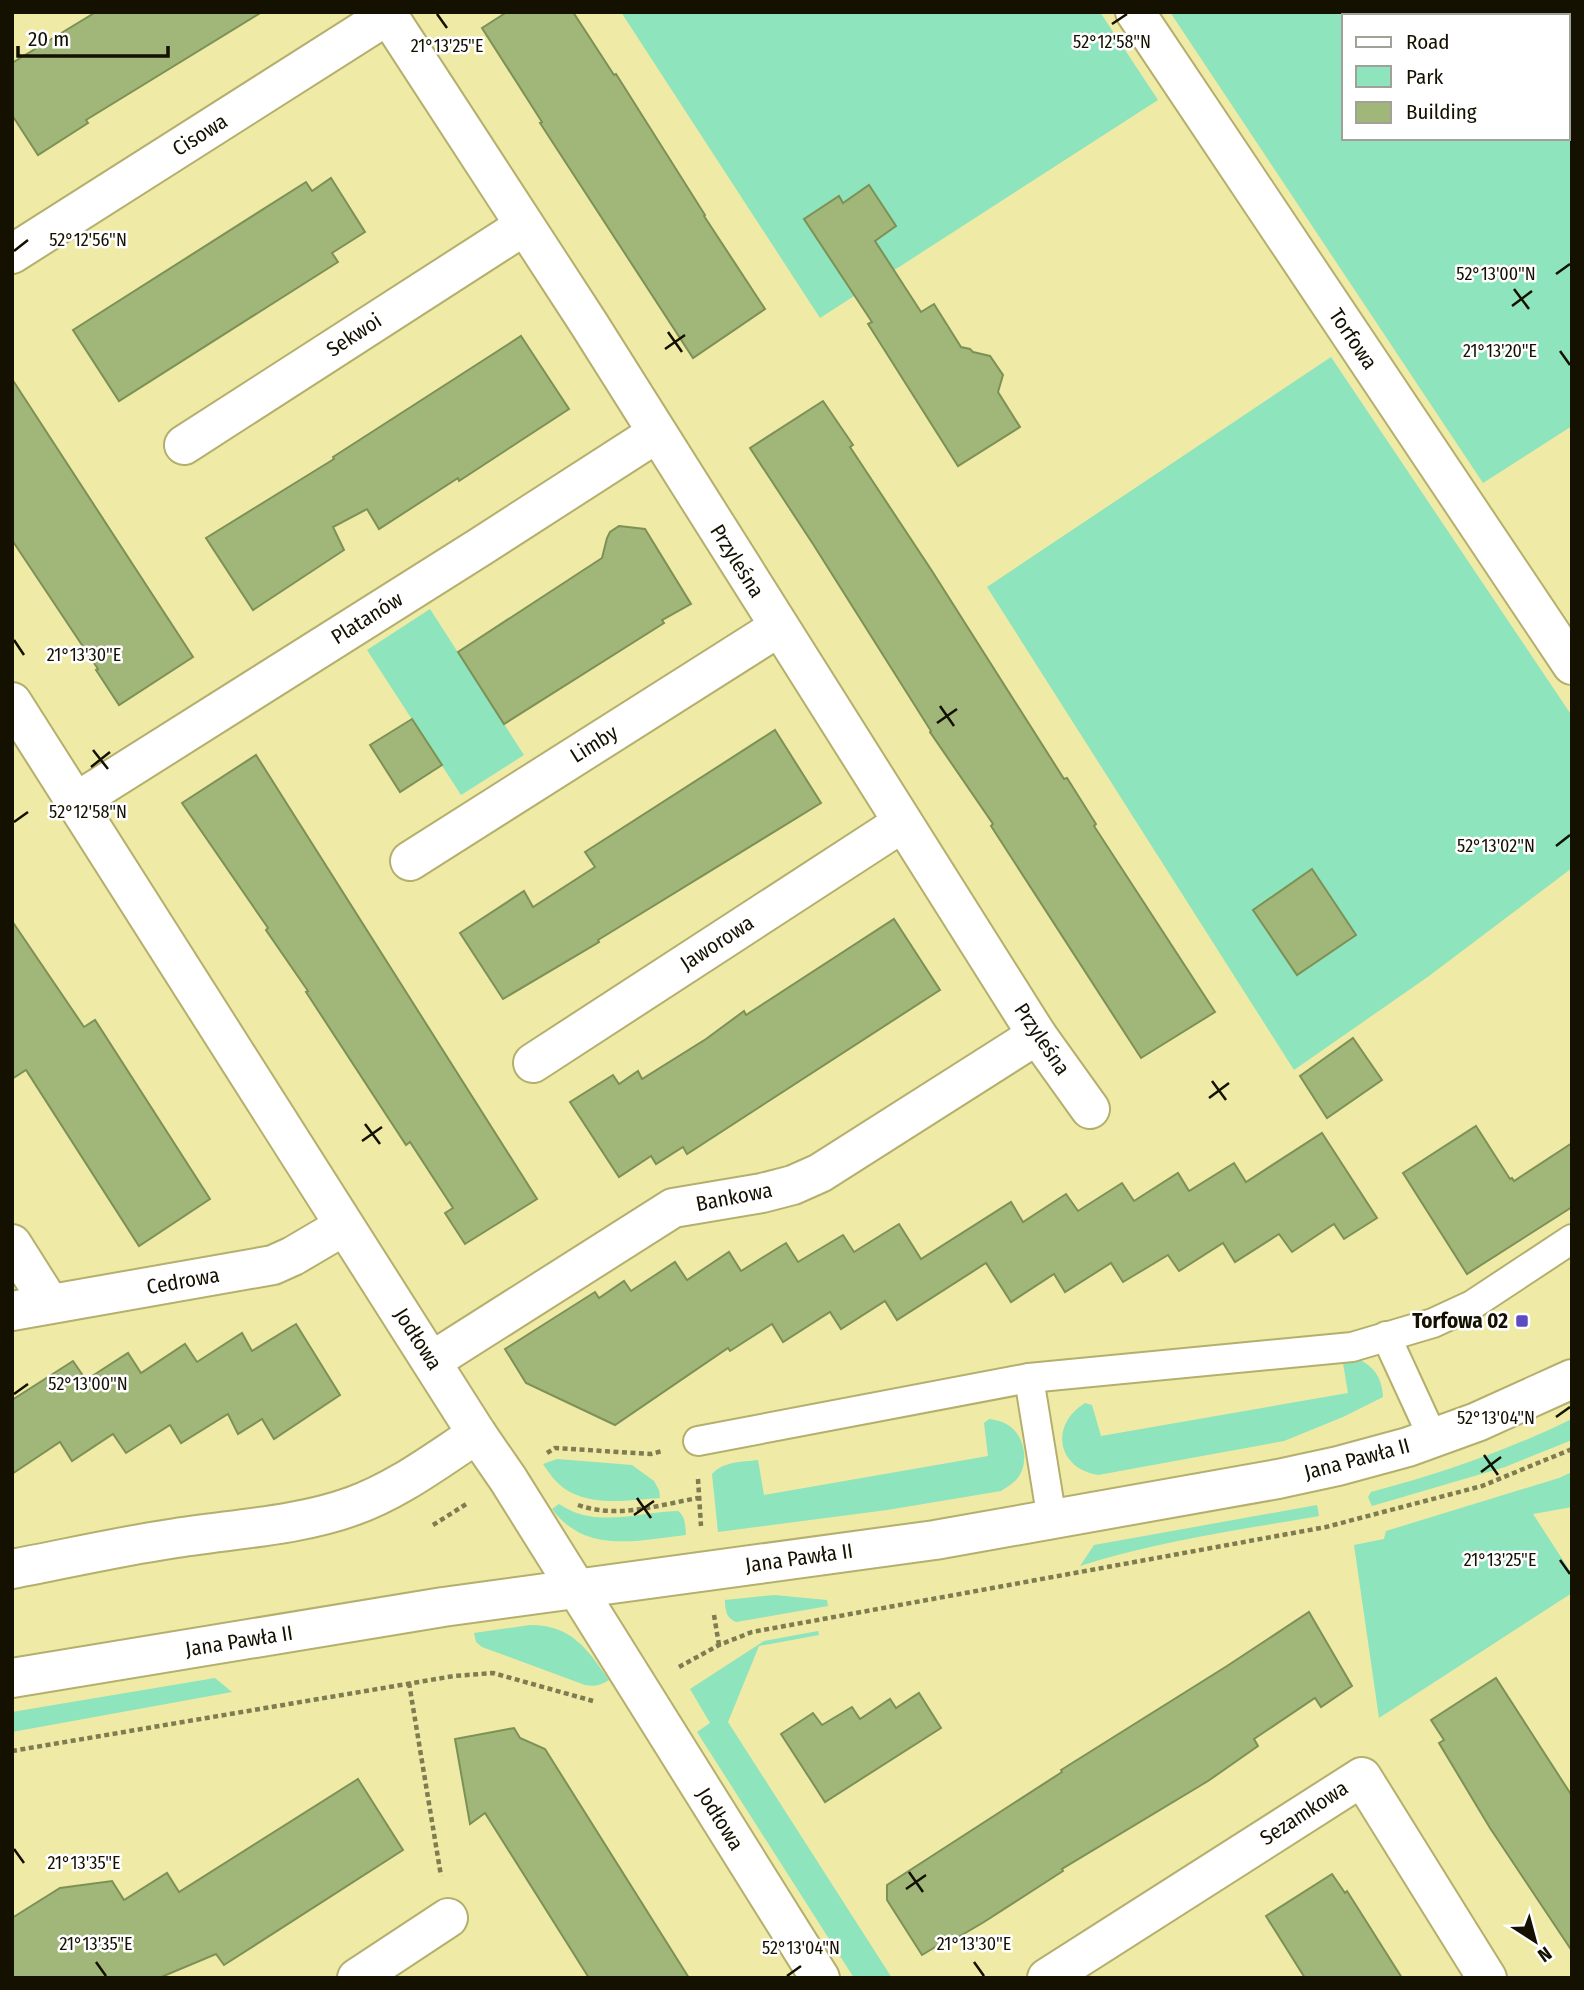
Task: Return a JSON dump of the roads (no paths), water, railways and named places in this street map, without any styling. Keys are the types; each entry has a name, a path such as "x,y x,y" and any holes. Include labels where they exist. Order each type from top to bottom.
{"street":[{"name":"Torfowa","path":"1135,12 1572,666"},
{"name":"Przyleśna","path":"387,14 657,433 1038,1035 1090,1109"},
{"name":"Cisowa","path":"12,254 387,14"},
{"name":"Sekwoi","path":"184,444 524,226"},
{"name":"Platanów","path":"76,802 657,433"},
{"name":"Limby","path":"410,861 779,627"},
{"name":"Jodłowa","path":"12,702 344,1226 508,1479 820,1978"},
{"name":"Jaworowa","path":"533,1063 902,823"},
{"name":"Bankowa","path":"432,1361 673,1208 762,1193 793,1185 820,1173 1038,1035"},
{"name":"Cedrowa","path":"12,1311 273,1265 344,1226"},
{"path":"12,1244 50,1304"},
{"name":"Jana Pawła II","path":"12,1678 443,1607 935,1540 1326,1469 1433,1438 1477,1422 1572,1380"},
{"path":"12,1569 167,1539 328,1514 355,1506 404,1482 477,1434"},
{"name":"Sezamkowa","path":"1047,1978 1362,1777 1487,1978"},
{"path":"357,1978 448,1918"}],"lane":[{"path":"698,1441 1029,1378 1352,1347 1433,1323 1472,1305 1572,1239"},
{"path":"1386,1336 1433,1438"},
{"path":"1029,1378 1052,1520"}],"place":[{"name":"Torfowa 02","path":"1522,1321"}]}
